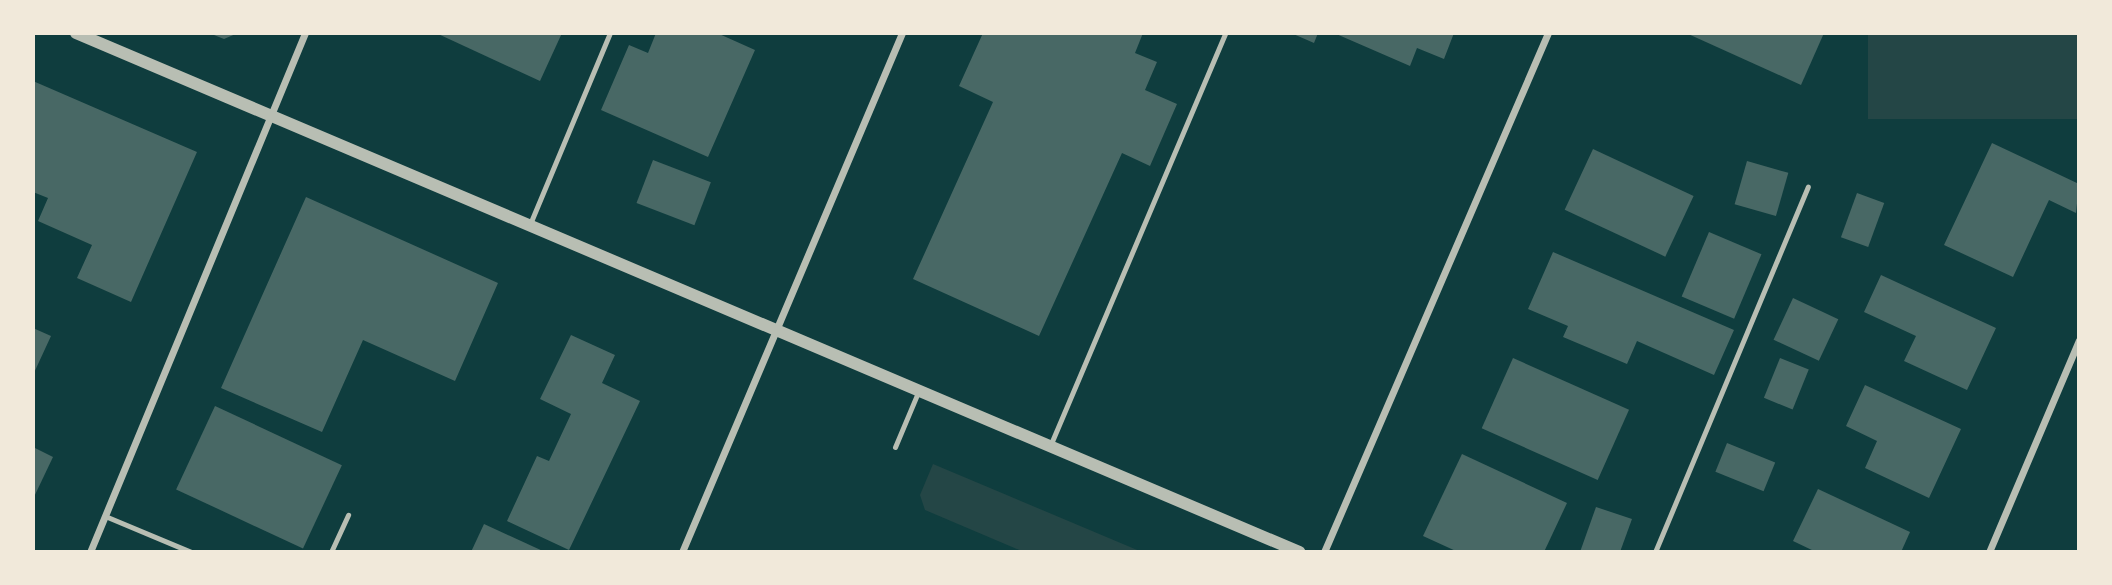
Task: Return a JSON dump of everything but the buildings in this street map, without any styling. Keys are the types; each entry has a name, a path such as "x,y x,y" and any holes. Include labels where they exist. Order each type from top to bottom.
{"street":[{"path":"76,33 1299,552"},
{"path":"90,552 305,33"},
{"path":"682,552 902,33"},
{"path":"1324,552 1548,33"},
{"path":"1989,552 2079,340"}],"lane":[{"path":"530,225 610,33"},
{"path":"1050,446 1225,33"},
{"path":"1655,552 1808,187"},
{"path":"895,447 919,390"},
{"path":"331,552 348,515"},
{"path":"105,516 191,552"}],"shaded area":[{"path":"1868,33 2079,33 2079,119 1868,119"},
{"path":"933,464 1142,552 1024,552 925,510 920,495"}]}
